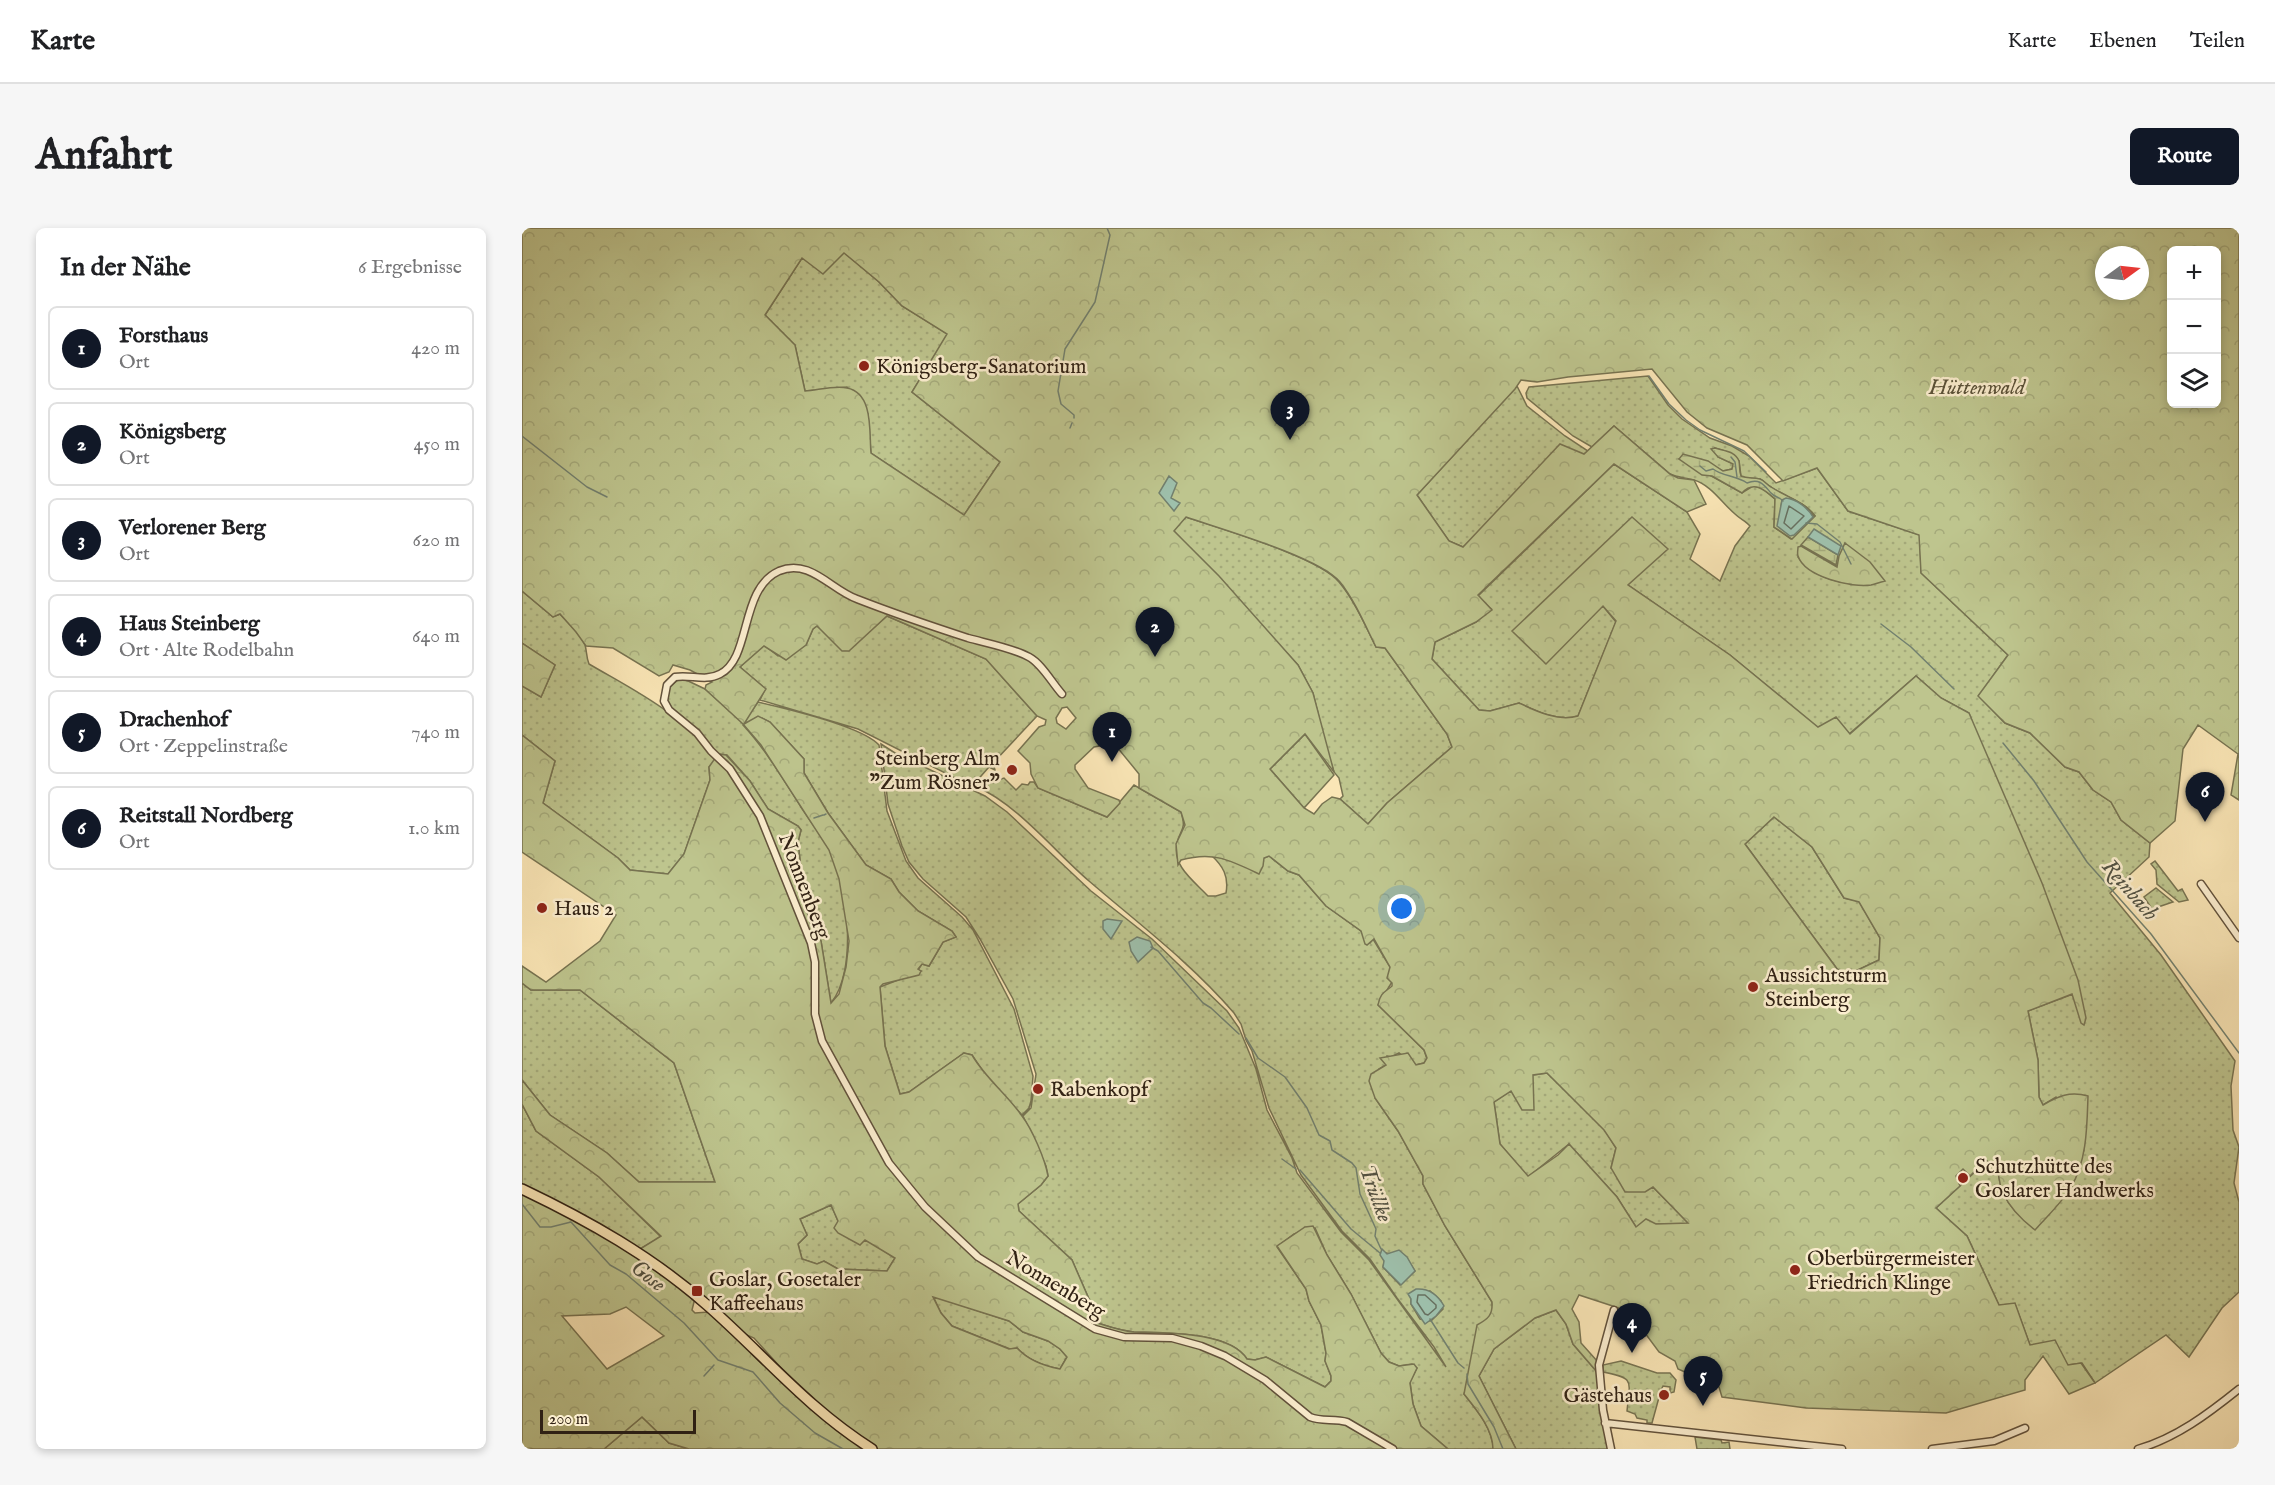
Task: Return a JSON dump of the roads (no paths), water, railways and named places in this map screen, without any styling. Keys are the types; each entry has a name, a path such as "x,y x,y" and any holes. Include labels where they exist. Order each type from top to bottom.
{"main road":[{"path":"522,1189 609,1234 664,1270 728,1324 798,1394 872,1449"}],"street":[{"name":"Nonnenberg","path":"1062,694 1029,657 856,599 825,579 799,568 779,571 764,583 751,605 738,649 727,670 712,677 675,677 667,685 664,701 669,710 697,733 711,751 730,769 760,816 811,943 815,962 815,1014 822,1041 889,1163 925,1207 978,1257 1095,1329 1124,1337 1172,1338 1201,1346 1225,1356 1265,1380 1316,1420 1340,1419 1393,1449"},
{"path":"2201,884 2239,938"},
{"path":"1611,1449 1605,1423 1599,1365 1614,1310"},
{"path":"2138,1449 2180,1432 2239,1389"},
{"path":"1605,1423 1842,1449"},
{"path":"1932,1449 1987,1442 2006,1437 2025,1428"},
{"path":"1762,1441 1765,1449"}],"water":[{"path":"1169,476 1177,483 1171,498 1180,503 1174,511 1159,493"},
{"path":"1786,498 1801,504 1813,517 1790,536 1777,526 1782,500"},
{"path":"1814,529 1841,546 1838,555 1808,537"},
{"path":"1107,919 1122,921 1111,939 1103,929 1103,921"},
{"path":"1137,937 1150,941 1153,948 1138,962 1131,951 1129,942"},
{"path":"1382,1249 1387,1254 1399,1250 1407,1257 1415,1271 1401,1285 1383,1267 1384,1261 1380,1255"},
{"path":"1416,1289 1433,1293 1444,1306 1425,1324 1411,1304 1408,1294"}],"waterway":[{"path":"1074,418 1074,415 1061,404 1058,391 1065,349 1095,302 1110,235 1107,228"},
{"path":"1649,376 1669,404 1686,420 1700,430 1744,451 1766,472"},
{"path":"1070,428 1072,423"},
{"path":"522,436 587,487 607,497"},
{"path":"1731,457 1735,462 1737,477"},
{"name":"Reinbach","path":"1700,466 1706,471 1713,469 1747,483 1758,482 1783,501"},
{"name":"Reinbach","path":"1806,523 1817,524 1840,542 1851,564"},
{"name":"Reinbach","path":"1881,624 1911,647 1954,689"},
{"name":"Reinbach","path":"2003,743 2034,781 2087,862 2151,934 2239,1053"},
{"path":"814,818 823,815"},
{"name":"Trüllke","path":"1151,947 1158,951 1203,1003 1239,1034"},
{"name":"Trüllke","path":"1246,1038 1258,1058 1285,1077 1307,1108 1319,1135 1330,1141 1332,1150 1356,1168 1360,1194 1376,1229 1375,1236 1381,1249"},
{"path":"1282,1159 1296,1169"},
{"path":"1300,1170 1351,1229 1380,1253"},
{"name":"Gose","path":"522,1204 540,1227 571,1222 610,1265 626,1274 684,1323 718,1360 753,1372 780,1403 815,1433 843,1449"},
{"name":"Trüllke","path":"1430,1319 1458,1363 1464,1368"},
{"path":"704,1376 714,1365"},
{"name":"Trüllke","path":"1467,1374 1468,1384 1494,1427 1503,1449"}],"place":[{"name":"Königsberg-Sanatorium","path":"864,366"},
{"name":"Verlorener Berg","path":"1290,440"},
{"name":"Königsberg","path":"1155,657"},
{"name":"Forsthaus","path":"1112,762"},
{"name":"Steinberg Alm \"Zum Rösner\"","path":"1012,770"},
{"name":"Reitstall Nordberg","path":"2205,822"},
{"name":"Haus 2","path":"542,908"},
{"name":"Aussichtsturm Steinberg","path":"1753,987"},
{"name":"Rabenkopf","path":"1038,1089"},
{"name":"Schutzhütte des Goslarer Handwerks","path":"1963,1178"},
{"name":"Oberbürgermeister Friedrich Klinge","path":"1795,1270"},
{"name":"Goslar, Gosetaler Kaffeehaus","path":"697,1291"},
{"name":"Haus Steinberg","path":"1632,1353"},
{"name":"Gästehaus","path":"1664,1395"},
{"name":"Drachenhof","path":"1703,1406"}],"park label":[{"name":"Hüttenwald","path":"1977,387"}]}
